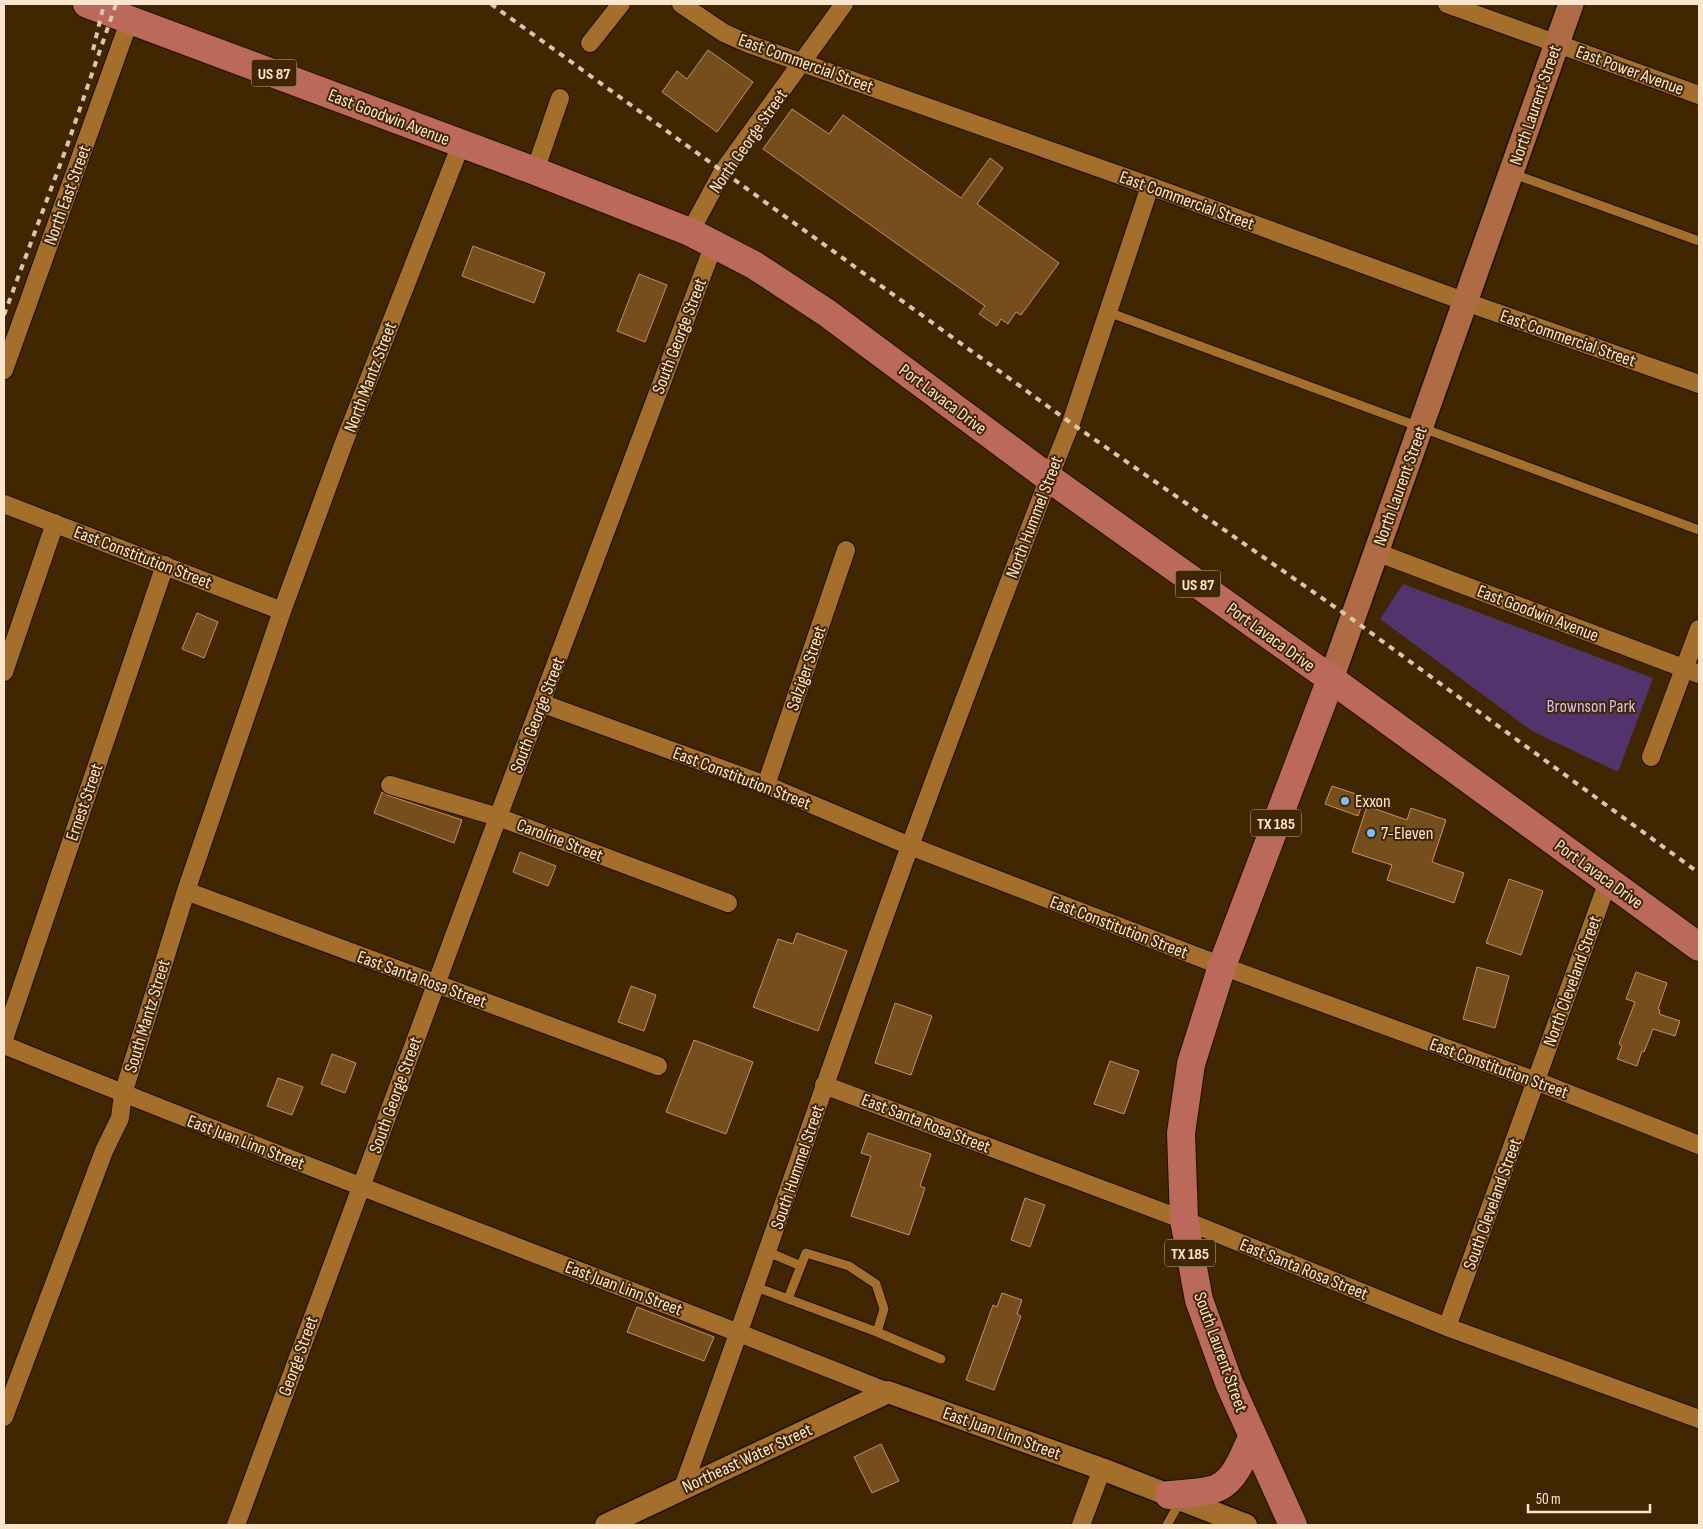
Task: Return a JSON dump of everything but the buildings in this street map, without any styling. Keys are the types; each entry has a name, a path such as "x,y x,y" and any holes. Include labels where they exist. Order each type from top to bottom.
{"main road":[{"name":"East Goodwin Avenue","path":"87,4 535,171 702,238"},
{"name":"North Laurent Street","path":"1222,966 1331,679 1571,4"},
{"name":"Port Lavaca Drive","path":"702,238 754,265 827,313 1049,478 1331,679 1699,947"},
{"name":"South Laurent Street","path":"1222,966 1191,1064 1181,1133 1184,1220 1199,1300 1229,1383 1293,1525"},
{"path":"1175,1498 1218,1488 1228,1480 1237,1468 1253,1436"}],"street":[{"path":"590,43 621,4"},
{"name":"East Commercial Street","path":"681,4 724,33 803,63 1699,384"},
{"name":"North George Street","path":"702,238 723,172 844,4"},
{"name":"East Power Avenue","path":"1447,4 1699,95"},
{"name":"North East Street","path":"4,370 130,19"},
{"path":"535,171 560,98"},
{"name":"North Mantz Street","path":"282,611 343,445 461,144"},
{"name":"North Hummel Street","path":"910,846 1049,478 1072,423 1150,186"},
{"name":"South George Street","path":"360,1187 541,703 702,238"},
{"name":"East Constitution Street","path":"4,504 282,611"},
{"path":"4,672 55,523"},
{"name":"Salziger Street","path":"766,785 846,550"},
{"name":"East Goodwin Avenue","path":"1376,552 1692,671"},
{"name":"Ernest Street","path":"4,1039 165,565"},
{"name":"South Mantz Street","path":"4,1417 104,1151 120,1118 123,1094 186,890 282,611"},
{"path":"1651,757 1692,671 1699,629"},
{"name":"East Constitution Street","path":"541,703 766,785 910,846 1222,966 1536,1082 1699,1145"},
{"name":"Caroline Street","path":"390,785 498,817 728,903"},
{"name":"South Hummel Street","path":"683,1487 756,1287 824,1085 910,846"},
{"name":"North Cleveland Street","path":"1536,1082 1608,881"},
{"name":"East Santa Rosa Street","path":"186,890 658,1066"},
{"name":"East Juan Linn Street","path":"4,1046 360,1187 740,1332 888,1392 1102,1469 1234,1523"},
{"name":"South Cleveland Street","path":"1447,1327 1536,1082"},
{"name":"East Santa Rosa Street","path":"824,1085 1184,1220 1447,1327 1699,1419"},
{"name":"George Street","path":"236,1525 360,1187"},
{"name":"Northeast Water Street","path":"606,1525 683,1487 888,1392"},
{"path":"1081,1525 1102,1469"}],"lane":[{"path":"1511,173 1699,241"},
{"path":"1108,312 1699,530"},
{"path":"768,1252 801,1266"},
{"path":"788,1299 806,1252 849,1266 876,1284 884,1309 877,1332"},
{"path":"756,1287 877,1332 942,1359"},
{"path":"1168,1525 1175,1498"}],"green space":[{"name":"Brownson Park","path":"1403,584 1653,678 1618,772 1532,731 1380,619"}],"railway":[{"path":"93,50 104,4"},
{"path":"4,315 67,146 116,4"},
{"path":"491,4 1071,423 1352,619 1699,873"}],"place":[{"name":"Exxon","path":"1345,801"},
{"name":"7-Eleven","path":"1371,833"}]}
